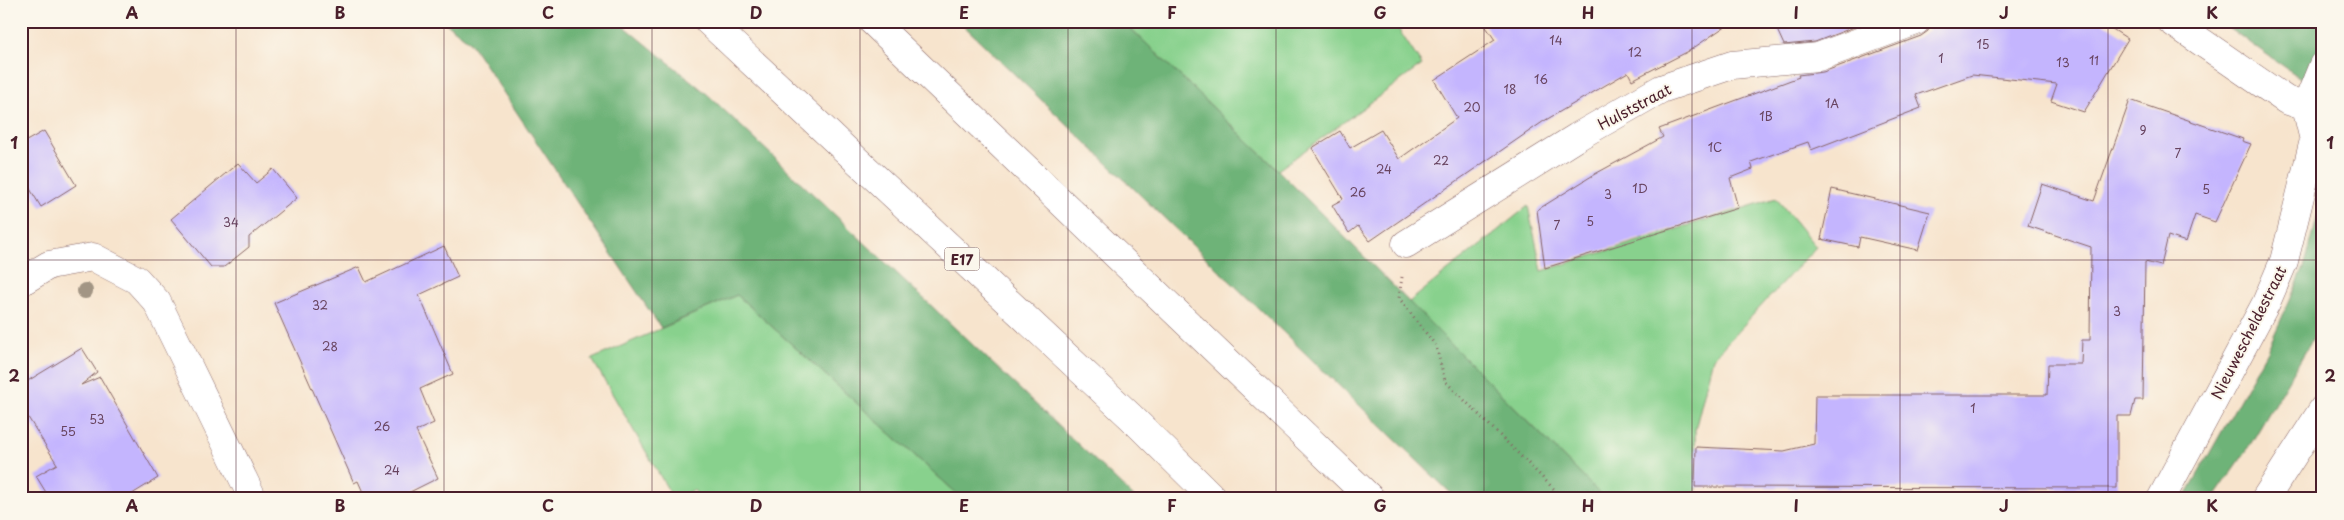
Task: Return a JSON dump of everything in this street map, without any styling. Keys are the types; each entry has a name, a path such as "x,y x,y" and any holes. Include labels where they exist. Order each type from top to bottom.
{"main road":[{"name":"E17","path":"708,21 1124,410 1214,499"},
{"path":"872,21 1371,499"},
{"name":"Hulststraat","path":"1406,244 1568,142 1661,88 1732,66 1818,57 1916,21"},
{"path":"2171,21 2286,100 2306,107 2323,65"},
{"name":"Nieuwescheldestraat","path":"2161,499 2266,303 2284,261 2314,140 2306,107"},
{"path":"21,282 49,265 93,257 137,280 157,302 253,499"},
{"path":"2266,499 2323,409"}],"path":[{"path":"1406,244 1400,298 1436,346 1445,381 1564,499"}],"green space":[{"path":"443,21 618,21 706,93 1136,499 963,499 737,295 661,328 469,41"},
{"path":"959,21 1123,21 1278,170 1605,499 1457,499"},
{"path":"1123,21 1393,21 1422,65 1278,170"},
{"path":"2219,21 2323,21 2323,103 2319,91"},
{"path":"2323,196 2323,322 2247,450 2213,499 2184,499 2267,351 2304,268"},
{"path":"1776,198 1816,247 1713,358 1695,430 1696,499 1605,499 1409,302 1528,206 1542,271"},
{"path":"737,295 963,499 700,499 694,490 673,498 592,359"}],"building":[{"path":"1482,21 1733,21 1689,51 1632,80 1628,72 1544,121 1370,241 1358,226 1349,233 1332,205 1343,199 1312,148 1340,131 1350,148 1381,130 1399,159 1457,118 1434,80 1495,40"},
{"path":"1773,21 1870,21 1815,42 1784,45"},
{"path":"1931,21 2100,21 2128,39 2084,112 2051,101 2057,84 1972,75 1916,95 1921,108 1811,150 1808,142 1751,162 1753,169 1730,178 1738,208 1545,268 1537,210 1595,174 1663,137 1659,129 1799,77 1798,75 1823,72 1921,36 1928,31"},
{"path":"2130,100 2243,139 2242,141 2251,144 2215,222 2195,215 2186,242 2168,236 2161,266 2145,262 2143,400 2135,400 2131,416 2117,416 2117,488 1695,487 1696,447 1784,451 1814,444 1815,395 2047,395 2048,364 2081,364 2082,340 2090,340 2091,247 2028,226 2042,184 2094,201"},
{"path":"44,131 76,185 41,207 21,174 21,144"},
{"path":"238,163 256,183 273,169 297,198 249,237 249,247 224,267 211,267 171,219"},
{"path":"1832,189 1930,212 1918,250 1860,237 1858,247 1821,239"},
{"path":"444,246 458,277 419,295 453,374 420,389 434,423 416,431 438,478 396,499 366,499 358,481 354,483 274,303 359,267 366,282"},
{"path":"82,348 97,372 81,385 100,377 158,478 124,499 50,499 36,476 57,464 21,406 21,385"}]}
